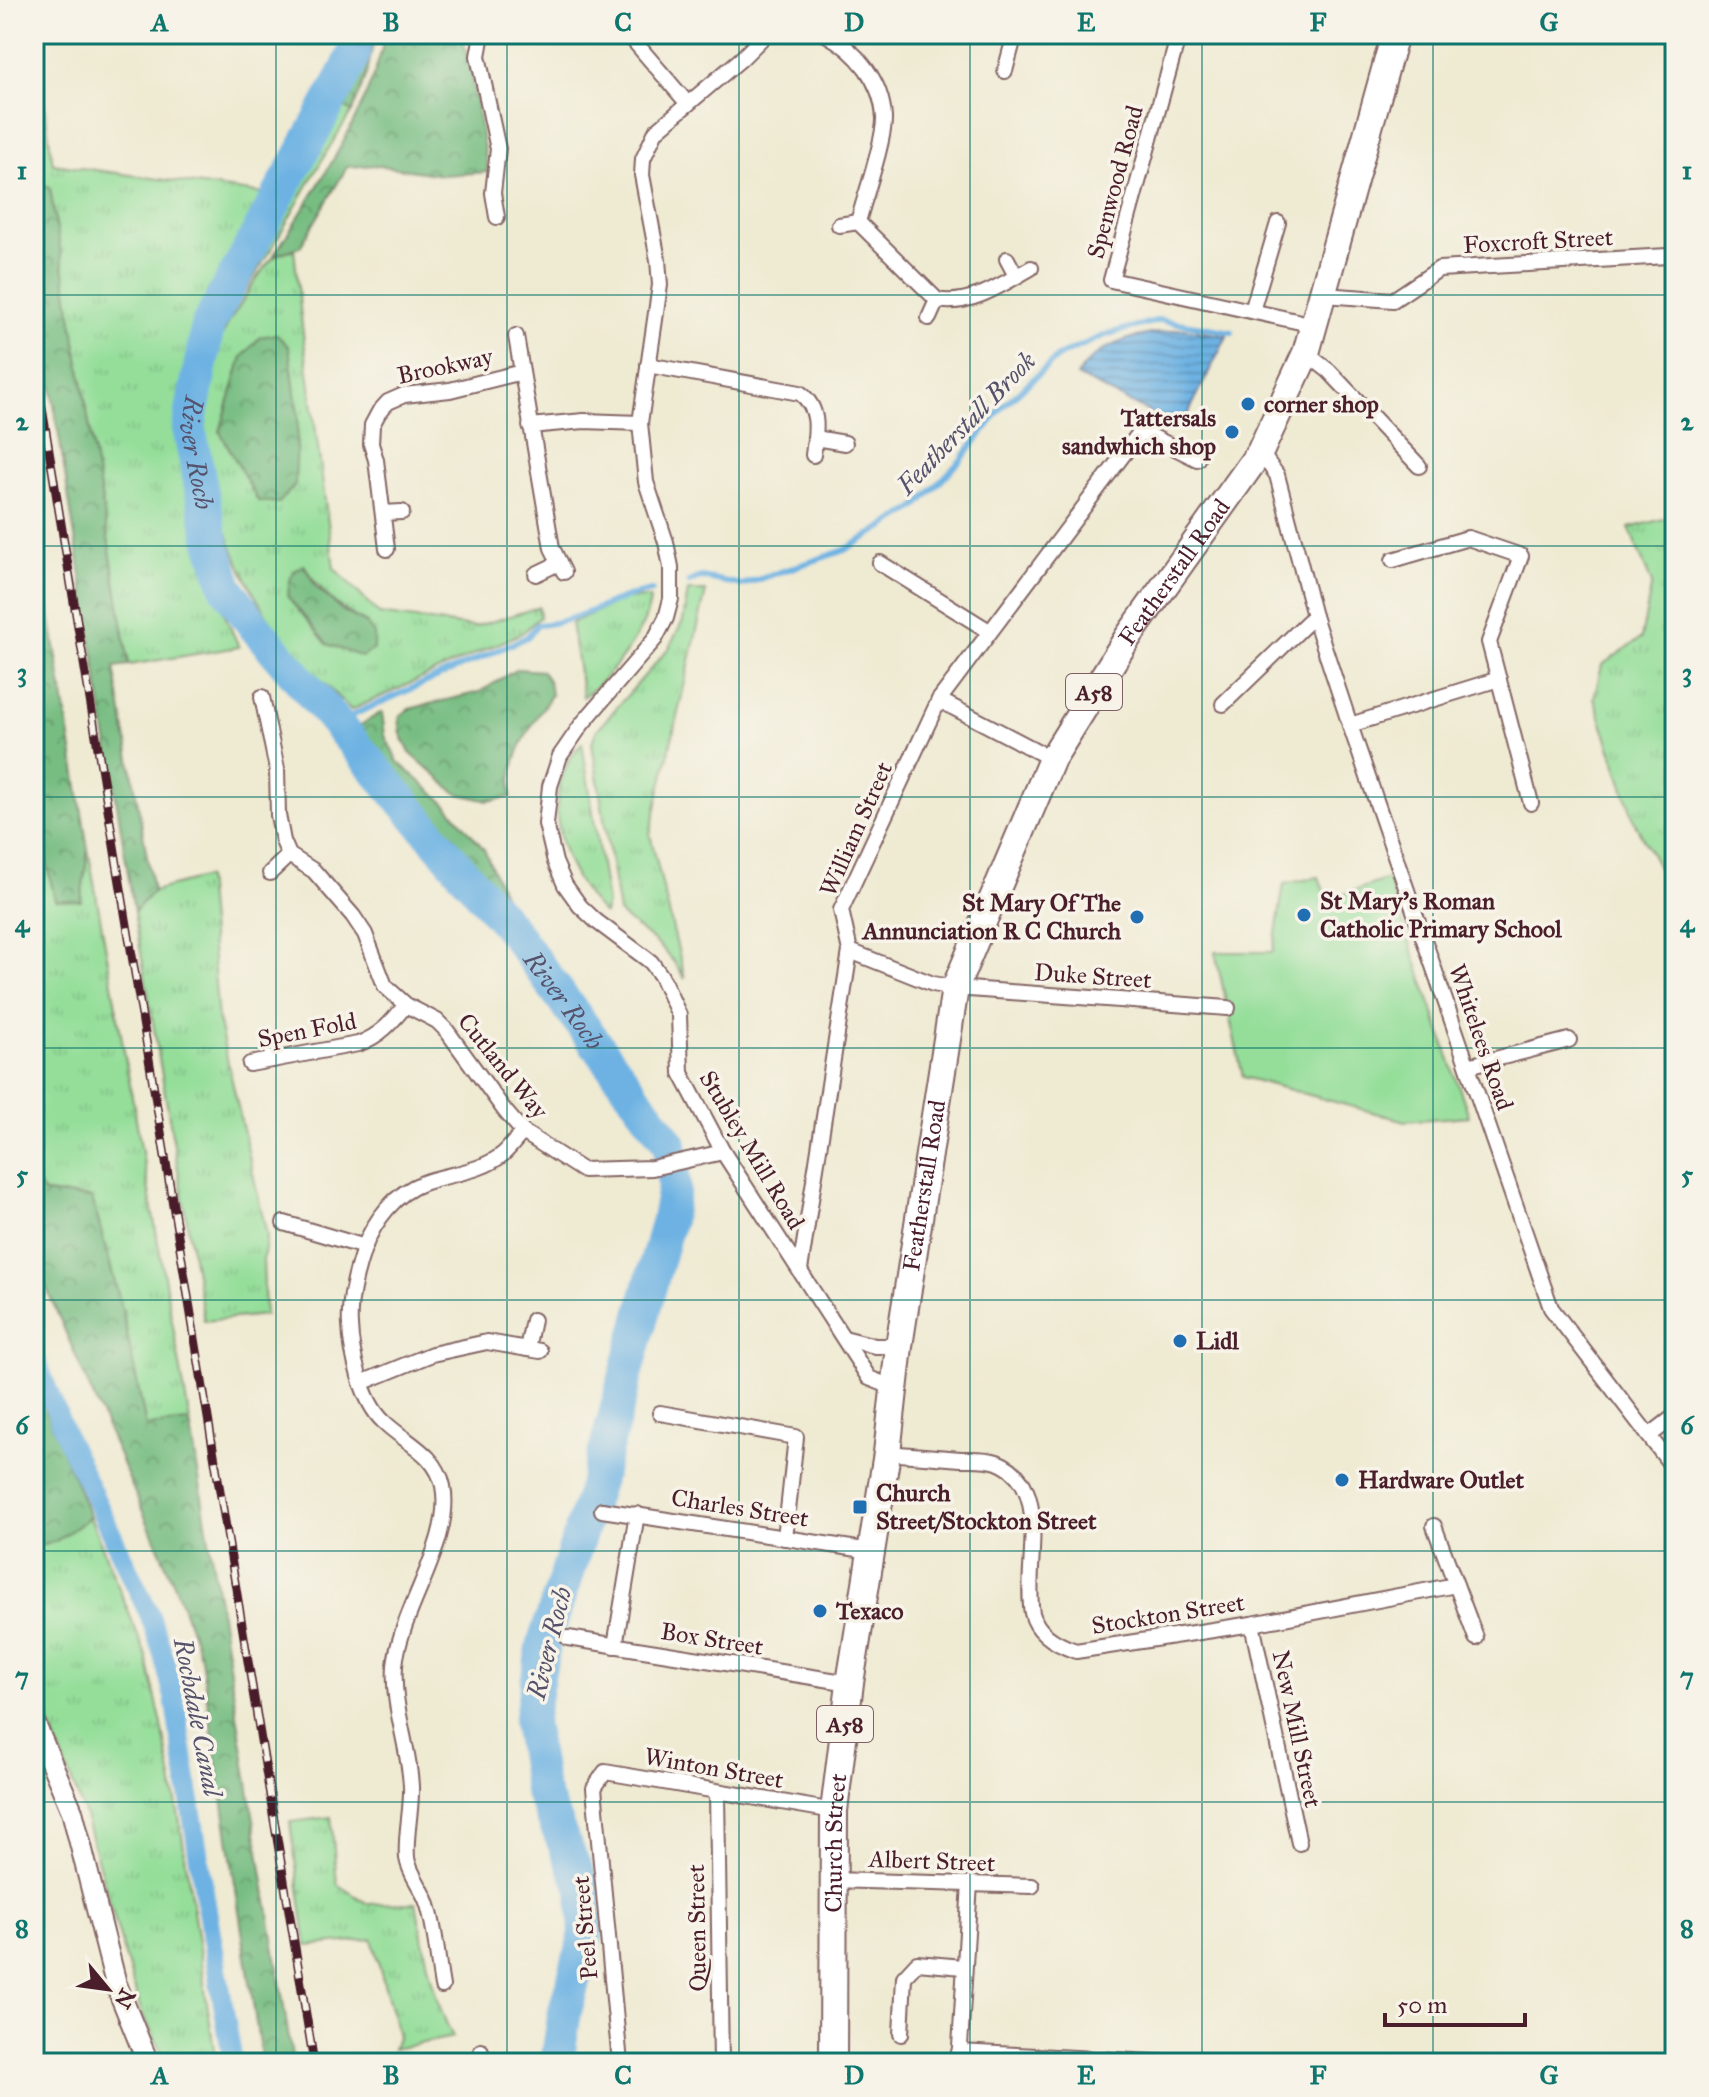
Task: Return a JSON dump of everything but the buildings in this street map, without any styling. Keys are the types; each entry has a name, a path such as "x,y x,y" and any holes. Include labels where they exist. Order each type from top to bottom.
{"highway":[{"name":"Featherstall Road","path":"894,1388 955,988 1052,759 1128,637 1260,452 1306,353 1393,35"},
{"name":"Church Street","path":"833,2063 834,1811 894,1388"}],"main road":[{"path":"34,1722 72,1811 116,1984 148,2063"}],"street":[{"path":"482,34 478,56 498,149 493,193 497,217"},
{"path":"628,34 688,104"},
{"name":"Stubley Mill Road","path":"766,34 656,131 643,159 642,175 660,285 640,423 646,482 671,567 671,599 666,618 655,639 582,724 560,756 550,786 546,824 555,862 565,885 580,906 651,962 669,989 679,1015 681,1073 723,1152 869,1378 894,1388"},
{"path":"826,34 841,43 860,62 880,96 884,122 858,222"},
{"path":"1005,71 1015,34"},
{"name":"Spenwood Road","path":"1179,34 1111,280 1314,325"},
{"path":"839,225 858,222"},
{"path":"858,222 937,300 949,303 978,296 1031,268"},
{"path":"1252,311 1278,223"},
{"name":"Foxcroft Street","path":"1324,295 1393,300 1439,269 1668,256"},
{"path":"1007,259 1016,276"},
{"path":"929,318 937,300"},
{"name":"Brookway","path":"516,336 552,548 562,567 536,574"},
{"path":"1306,353 1329,371 1419,466"},
{"path":"648,365 800,393 813,406 816,416 813,455"},
{"name":"Brookway","path":"372,425 388,402 404,395 450,390 522,372"},
{"path":"356,421 372,425 371,444 376,460 387,549"},
{"path":"530,426 584,421 640,423"},
{"name":"William Street","path":"800,1270 850,951 841,910 939,700 1141,431 1197,459"},
{"path":"815,438 845,443"},
{"name":"Whitelees Road","path":"1260,452 1277,475 1314,616 1551,1308 1675,1470"},
{"path":"383,513 402,512"},
{"path":"1393,560 1468,538 1521,556 1489,642 1531,803"},
{"path":"880,563 989,631"},
{"path":"1223,704 1314,616"},
{"path":"1350,725 1499,679"},
{"path":"262,697 277,769 278,815 289,855 270,873"},
{"path":"939,700 1052,759"},
{"path":"269,723 284,721"},
{"name":"Cutland Way","path":"289,855 314,871 353,916 365,934 385,986 406,1005 437,1021 447,1031 523,1132 582,1170 652,1168 723,1152"},
{"name":"Duke Street","path":"850,951 933,984 955,988 1228,1008"},
{"name":"Spen Fold","path":"250,1064 373,1039 406,1005"},
{"path":"1468,1066 1569,1040"},
{"path":"270,1043 273,1060"},
{"path":"442,1986 427,1903 407,1861 411,1786 395,1687 395,1667 398,1646 437,1541 445,1497 433,1464 371,1407 361,1383 349,1327 351,1303 365,1247 380,1218 397,1199 421,1184 473,1170 490,1162 503,1154 523,1132"},
{"path":"284,1223 365,1247"},
{"path":"361,1383 432,1354 487,1342 533,1350 533,1320"},
{"path":"844,1338 875,1346 899,1346"},
{"path":"660,1413 796,1437 785,1538"},
{"path":"1649,1436 1675,1416"},
{"name":"Stockton Street","path":"887,1453 994,1461 1013,1470 1027,1487 1031,1510 1032,1614 1043,1632 1059,1645 1076,1651 1252,1624 1456,1585"},
{"name":"Charles Street","path":"602,1510 871,1551"},
{"path":"615,1646 637,1514"},
{"path":"1434,1526 1476,1638"},
{"name":"New Mill Street","path":"1252,1624 1299,1843"},
{"name":"Box Street","path":"568,1638 850,1683"},
{"name":"Winton Street","path":"594,1788 605,1772 834,1811"},
{"name":"Peel Street","path":"594,1788 620,2063"},
{"name":"Queen Street","path":"717,1792 721,2063"},
{"name":"Albert Street","path":"832,1880 1032,1886"},
{"path":"970,1883 959,2058 1174,2063"},
{"path":"901,2034 904,1977 917,1963 963,1967"}],"green space":[{"path":"34,34 53,164 265,194 203,305 187,364 179,441 208,576 239,647 129,665 50,189 34,182"},
{"path":"361,34 375,34 367,74 352,112 339,103 357,59"},
{"path":"385,34 461,34 469,61 488,172 442,175 376,165 347,167 300,247 274,255 355,119 368,90"},
{"path":"339,103 352,112 205,362 217,323"},
{"path":"34,182 50,188 129,665 114,667 153,891 134,912 34,277"},
{"path":"294,249 334,568 379,614 474,627 539,607 540,617 522,633 351,710 295,653 266,614 230,543 208,463 205,422 208,382 219,344 267,264 277,255","holes":["242,357 236,458 220,432","305,566 331,599 367,623 362,657 327,644 288,597"]},
{"path":"276,334 289,347 298,415 295,485 279,503 258,501 220,432 242,357 260,337"},
{"path":"34,516 88,849 81,901 55,900 34,806"},
{"path":"1675,516 1675,900 1635,823 1594,698 1602,665 1641,638 1652,583 1629,528"},
{"path":"304,565 316,587 343,611 366,623 374,634 374,649 362,657 327,644 288,597 293,574"},
{"path":"688,591 706,591 650,834 685,979 663,949 619,913 592,743 596,731 669,648 683,621"},
{"path":"650,598 648,611 635,639 604,679 583,697 571,623 624,599"},
{"path":"517,669 542,671 549,682 551,695 528,731 517,756 511,797 488,801 456,793 410,753 401,734 399,717 409,709 480,692"},
{"path":"382,712 385,736 398,762 447,805 484,849 507,903 500,907 351,731"},
{"path":"582,743 607,903 604,914 576,877 559,832 557,808 560,785 568,763"},
{"path":"34,806 55,900 81,901 88,849 190,1422 146,1427 121,1305 92,1198 44,1193 34,1179"},
{"path":"206,877 218,1019 267,1235 263,1260 265,1315 204,1321 134,912 153,891"},
{"path":"1319,877 1327,900 1388,879 1469,1116 1405,1121 1243,1077 1215,952 1273,952 1284,884"},
{"path":"34,1179 44,1193 92,1198 121,1305 146,1426 190,1422 293,2063 262,2063 201,1658 175,1586 34,1259"},
{"path":"34,1382 90,1517 56,1541 34,1546"},
{"path":"90,1517 146,1655 161,1720 181,1829 216,2063 167,2063 141,2011 84,1813 34,1683 34,1546 56,1541"},
{"path":"331,1817 337,1884 368,1904 416,1903 434,1989 453,2037 393,2049 398,2035 372,1939 307,1946 290,1822"}],"water":[{"path":"1182,329 1227,336 1181,428 1077,376 1097,354 1110,346 1137,337"}],"waterway":[{"name":"River Roch","path":"351,34 356,39 347,70 208,325 189,428 211,538 227,588 255,627 512,930 670,1144 674,1187 668,1220 596,1485 544,1643 530,1722 541,1790 584,1889 586,1934 565,2011 557,2063"},
{"name":"Featherstall Brook","path":"689,582 701,577 742,585 845,550 916,507 961,460 1003,406 1060,355 1108,334 1160,320 1232,332"},
{"name":"Featherstall Brook","path":"335,723 527,637 537,625 568,619 652,591"},
{"name":"Rochdale Canal","path":"34,1355 68,1441 150,1616 162,1651 174,1697 233,2063"}],"railway":[{"path":"34,359 314,2063"}],"place":[{"name":"corner shop","path":"1248,404"},
{"name":"Tattersals sandwhich shop","path":"1232,432"},
{"name":"St Mary's Roman Catholic Primary School","path":"1304,915"},
{"name":"St Mary Of The Annunciation R C Church","path":"1137,917"},
{"name":"Lidl","path":"1180,1341"},
{"name":"Hardware Outlet","path":"1342,1480"},
{"name":"Church Street/Stockton Street","path":"860,1507"},
{"name":"Texaco","path":"820,1611"}]}
